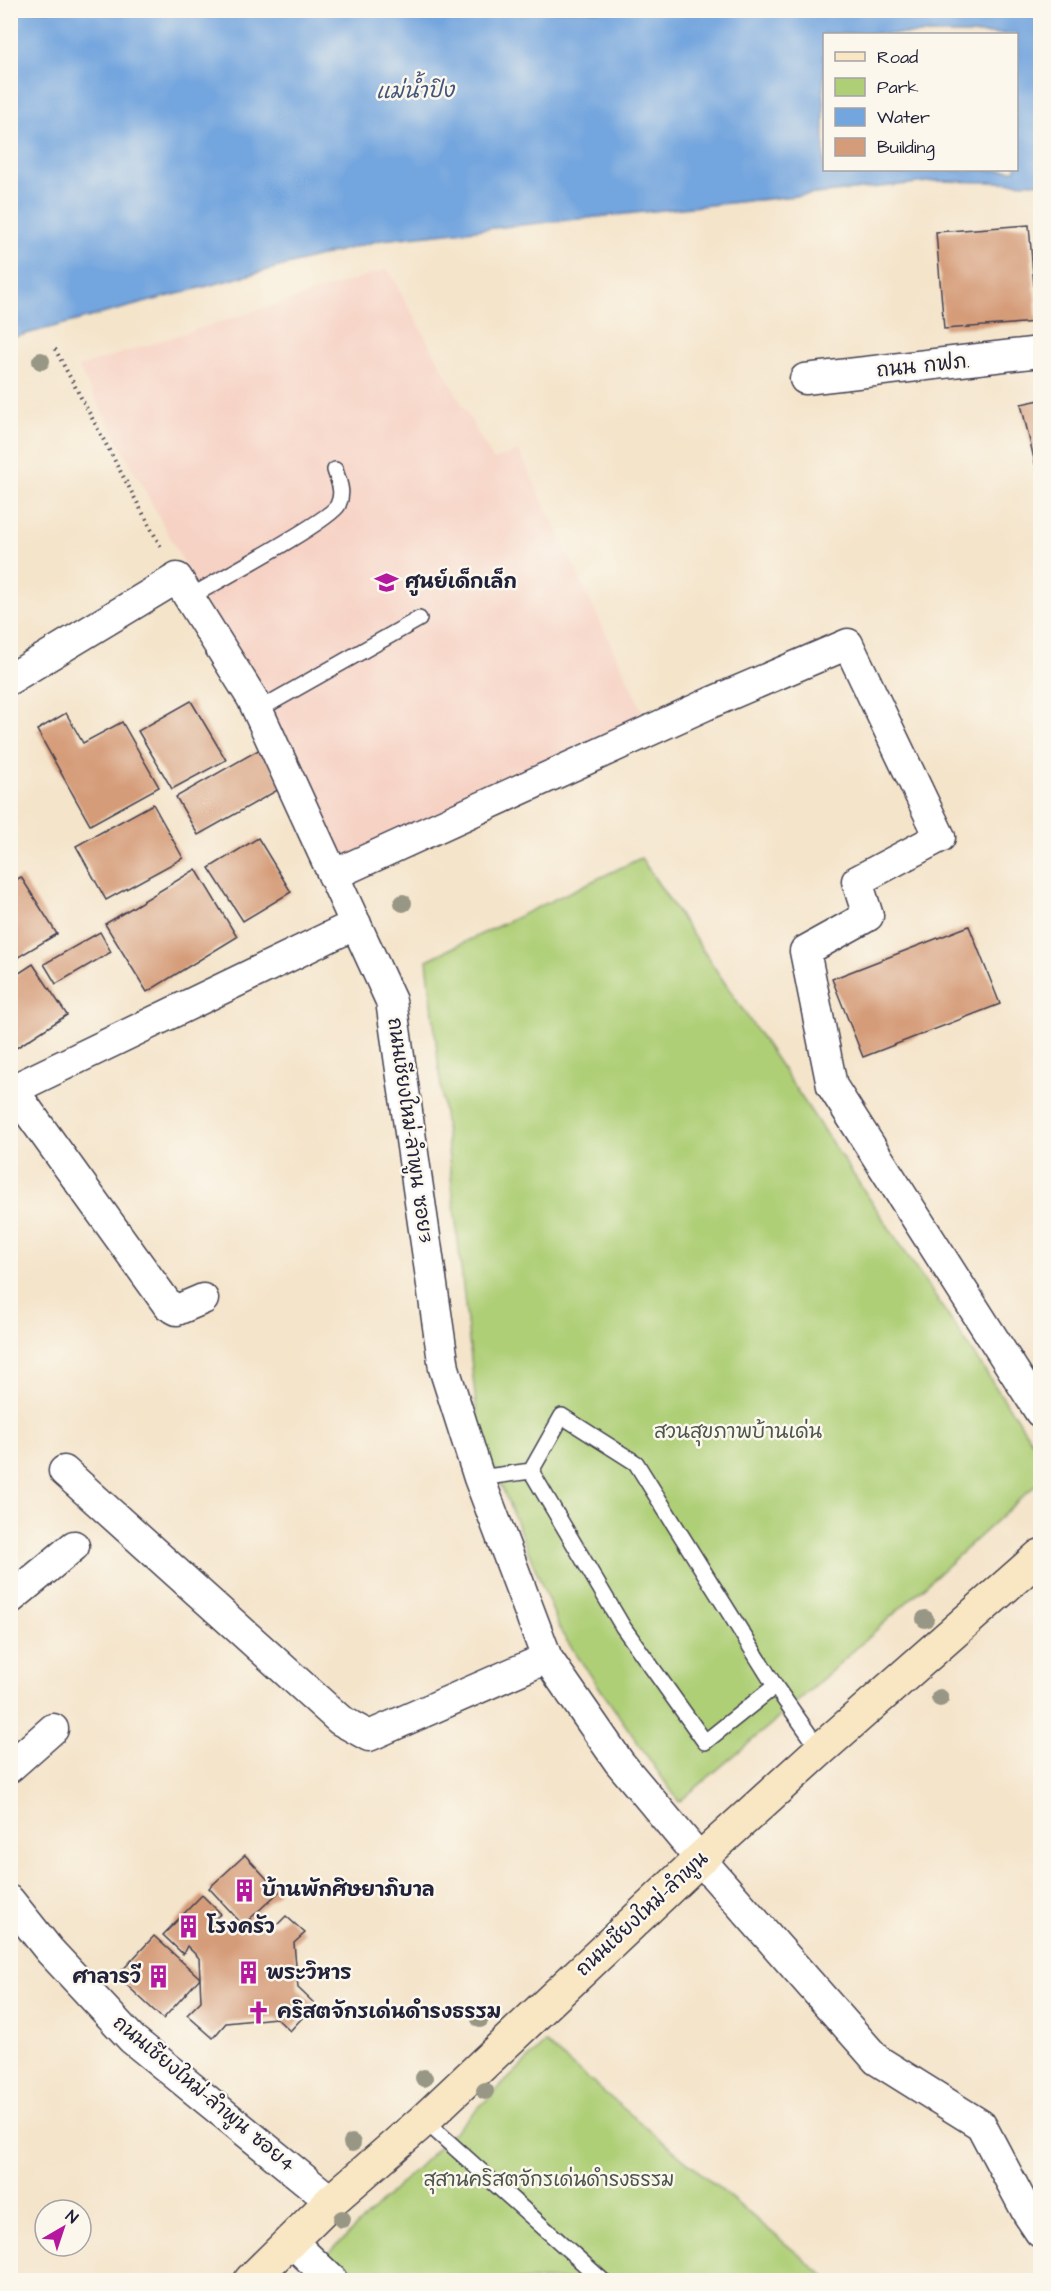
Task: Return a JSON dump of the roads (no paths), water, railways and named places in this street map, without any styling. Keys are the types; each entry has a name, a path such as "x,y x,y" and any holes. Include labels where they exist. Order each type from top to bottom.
{"main road":[{"name":"ถนนเชียงใหม่-ลำพูน","path":"251,2280 331,2201 424,2120 700,1858 1041,1557"}],"street":[{"name":"ถนน กฟภ.","path":"805,379 1041,352"},
{"path":"10,679 183,587"},
{"name":"ถนนเชียงใหม่-ลำพูน ซอย3","path":"183,587 252,698 391,1001 444,1368 479,1478 547,1658 619,1762 877,2060 981,2125 1028,2214 1041,2232"},
{"path":"333,875 710,703 848,644 940,837 857,881 867,916 804,951 832,1086 1041,1412"},
{"path":"203,1299 177,1310 168,1305 12,1090 356,924"},
{"path":"64,1471 340,1720 369,1736 547,1658"},
{"path":"10,1599 74,1546"},
{"path":"10,1767 53,1729"},
{"name":"ถนนเชียงใหม่-ลำพูน ซอย4","path":"15,1916 132,2039 331,2201"},
{"path":"292,2242 332,2280"}],"lane":[{"path":"183,587 317,523 337,508 342,491 335,470"},
{"path":"258,710 419,619"},
{"path":"531,1471 562,1416 636,1463 775,1686 820,1750"},
{"path":"479,1478 531,1471"},
{"path":"531,1471 623,1627 705,1742 775,1686"},
{"path":"424,2120 602,2280"}],"water":[{"name":"แม่น้ำปิง","path":"11,10 1040,11 1040,183 937,181 381,240 11,338"}],"place":[{"name":"ศูนย์เด็กเล็ก","path":"387,582"},
{"name":"บ้านพักศิษยาภิบาล","path":"244,1890"},
{"name":"โรงครัว","path":"189,1927"},
{"name":"พระวิหาร","path":"248,1973"},
{"name":"ศาลารวี","path":"159,1977"},
{"name":"คริสตจักรเด่นดำรงธรรม","path":"259,2012"}],"park label":[{"name":"สวนสุขภาพบ้านเด่น","path":"738,1432"},
{"name":"สุสานคริสตจักรเด่นดำรงธรรม","path":"549,2180"}]}
